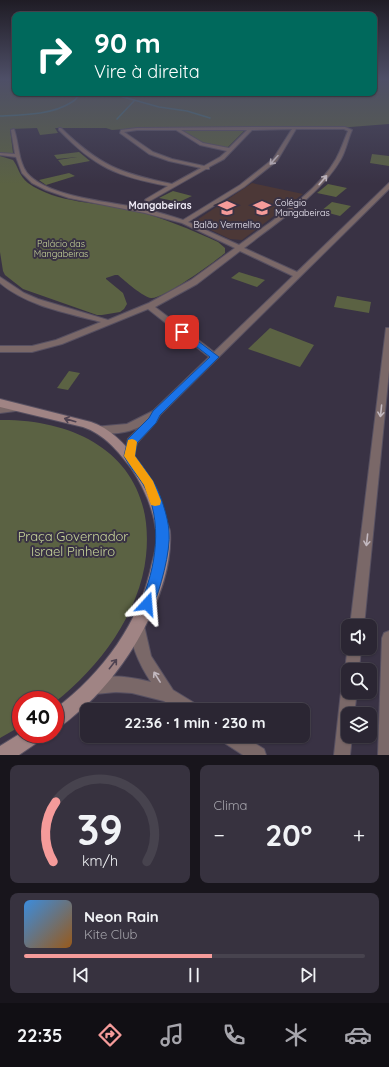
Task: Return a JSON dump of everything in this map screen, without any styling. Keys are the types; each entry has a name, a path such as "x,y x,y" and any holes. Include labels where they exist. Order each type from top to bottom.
{"street":[{"path":"123,205 143,201 207,168 222,158 250,128"},
{"path":"0,349 32,349 59,342 148,306 194,282 304,199 320,184 339,158 350,130 349,128 250,128 137,129 121,132 151,152 171,160 207,168"},
{"path":"184,222 242,186 275,160 295,128"},
{"path":"178,129 202,144 230,150"},
{"path":"13,130 18,156 24,172 29,178 48,189 69,196 146,210 184,222 297,275"},
{"path":"60,130 91,158 105,166 123,173 173,186"},
{"path":"0,154 18,156"},
{"path":"129,456 132,442 153,420 156,413 388,188"},
{"path":"143,201 146,210"},
{"path":"0,279 9,288 50,305 108,322"},
{"path":"148,306 215,357"},
{"path":"358,619 389,330"},
{"path":"0,403 58,416 98,429 114,440 129,456 149,484 163,531 160,561 152,594 138,624 119,656 95,686 81,700 64,713"},
{"path":"0,410 20,408"},
{"path":"98,429 127,428 137,424 147,416 156,413"},
{"path":"138,624 141,647 145,660 168,695"},
{"path":"386,755 389,638"},
{"path":"95,686 119,683 136,685 168,695 180,703"},
{"path":"342,755 348,699"},
{"path":"2,755 21,743"},
{"path":"240,743 258,755"}],"shaded area":[{"name":"Colégio Mangabeiras","path":"252,183 303,194 242,240 230,239 194,222"}],"green space":[{"path":"0,114 389,114 389,124 350,127 139,128 112,130 106,128 55,128 58,133 40,135 37,128 10,129 13,153 0,153"},
{"path":"186,130 244,131 227,148 202,143 183,132"},
{"path":"79,152 90,161 63,166 58,160 77,157 57,159 54,155"},
{"path":"372,154 389,156 389,166 370,163"},
{"name":"Palácio das Mangabeiras","path":"0,156 13,160 25,180 39,190 65,199 120,207 155,217 187,228 218,242 225,248 225,253 177,287 157,297 151,298 143,295 118,275 106,278 123,293 127,304 120,312 97,315 23,289 5,275 3,271 0,252"},
{"path":"69,173 75,176 46,185 39,180"},
{"path":"328,184 347,188 336,197 317,193"},
{"path":"173,191 192,196 179,202 159,198"},
{"path":"332,202 351,206 340,216 321,211"},
{"path":"239,272 265,280 257,287 231,278"},
{"path":"337,296 371,302 369,313 334,307"},
{"path":"270,328 314,345 300,367 248,349"},
{"path":"69,371 80,373 68,390 57,388"},
{"name":"Praça Governador Israel Pinheiro","path":"0,420 31,422 60,428 86,438 108,452 126,471 139,495 146,523 146,556 142,577 135,598 115,638 102,656 87,673 64,694 64,691 12,691 12,731 0,738"}],"waterway":[{"path":"0,116 33,114"},
{"path":"117,119 122,114"},
{"path":"198,114 210,118"}],"slow traffic":[{"path":"132,442 129,456 149,484 155,501"}],"place":[{"name":"Balão Vermelho","path":"227,208"},
{"name":"Colégio Mangabeiras","path":"262,208"}],"district":[{"name":"Mangabeiras","path":"160,205"}],"route":[{"path":"147,604 152,594 160,561 163,531 149,484 129,456 132,442 153,420 156,413 215,357 182,332"}]}
